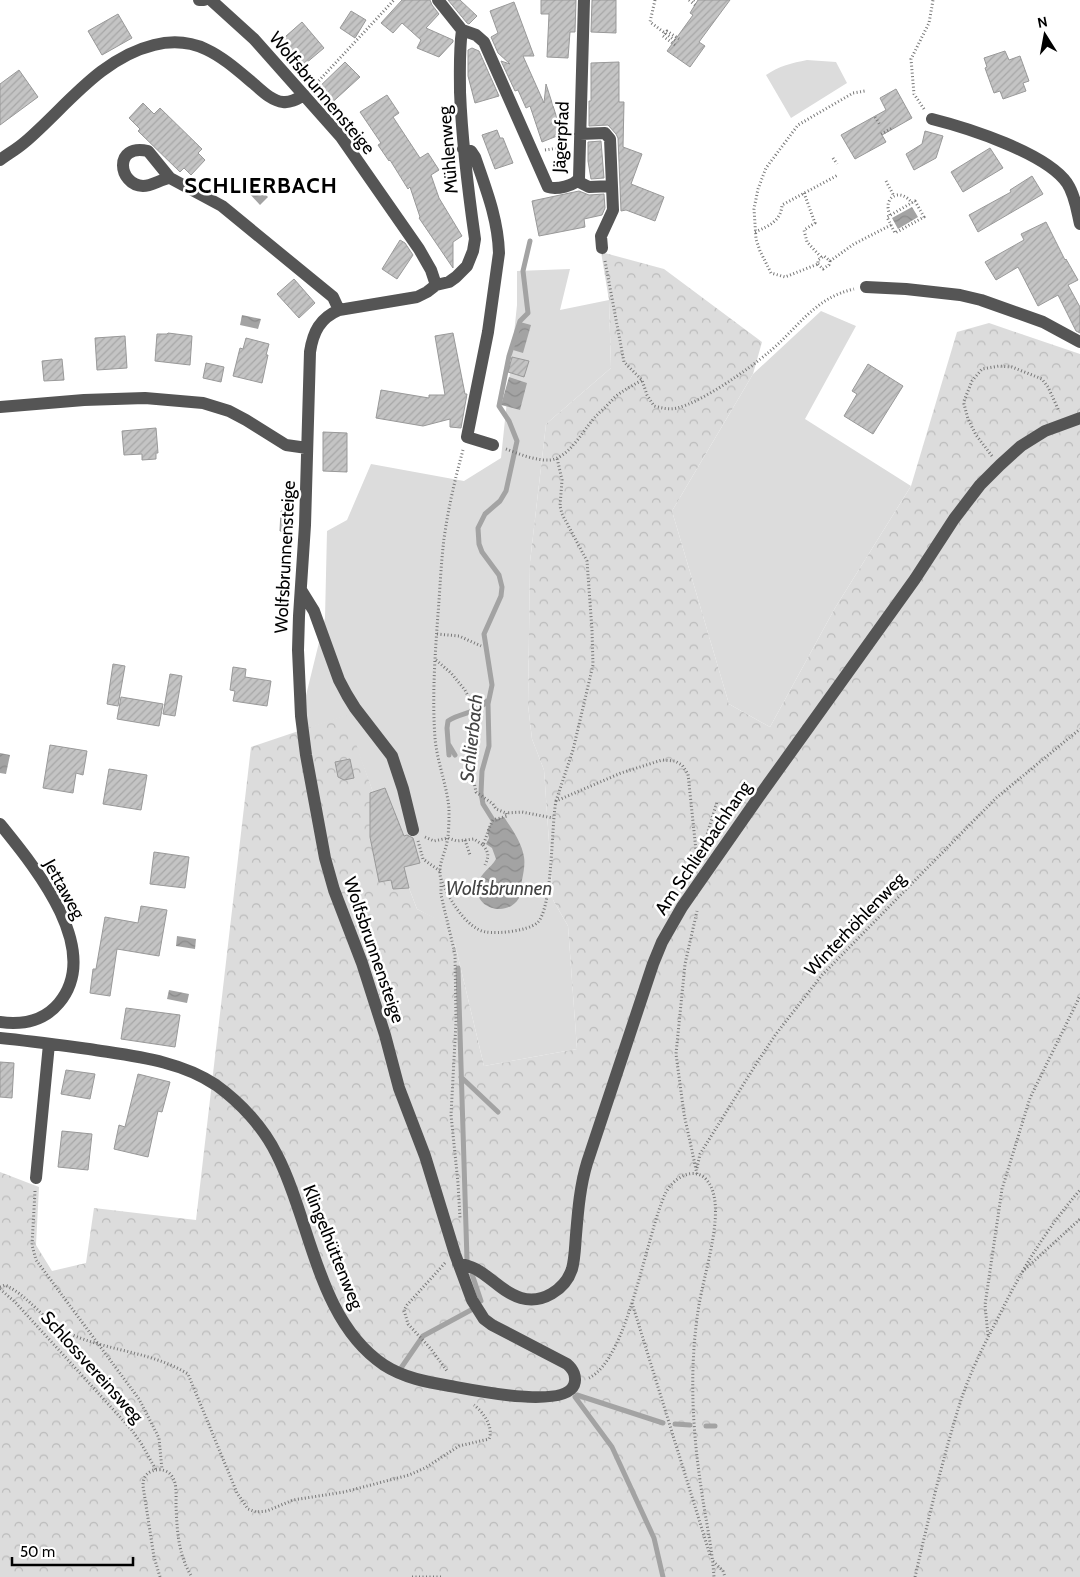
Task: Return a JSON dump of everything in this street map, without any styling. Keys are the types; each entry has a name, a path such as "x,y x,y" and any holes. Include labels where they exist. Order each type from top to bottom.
{"street":[{"path":"199,0 204,0"},
{"name":"Wolfsbrunnensteige","path":"211,0 254,39 341,137 428,264 436,285 417,297 338,310 329,314 316,328 312,340 298,650 301,716 306,755 328,870 364,971 400,1088 439,1197 457,1258"},
{"path":"438,0 462,30"},
{"name":"Jägerpfad","path":"462,30 476,35 484,42 548,187 573,184 577,181 580,134 584,0"},
{"name":"Mühlenweg","path":"436,285 449,282 462,272 474,251 475,239 463,149 460,67 462,30"},
{"path":"0,160 24,143 90,82 112,65 130,54 153,45 186,42 203,47 218,55 273,98 286,102 293,101 304,95"},
{"path":"929,117 979,133 1024,152 1058,174 1068,184 1080,224"},
{"path":"580,134 606,133 610,136 613,210 602,236 602,248"},
{"path":"463,149 471,151 475,157 494,216 499,240 499,253 488,332 467,437 493,445"},
{"path":"170,178 222,206 333,297 338,310"},
{"path":"577,181 589,187 612,186"},
{"path":"865,284 960,295 981,300 1043,322 1080,342"},
{"path":"0,407 137,398 203,403 229,411 286,445 307,448"},
{"name":"Am Schlierbachhang","path":"457,1258 479,1271 508,1293 528,1300 541,1298 553,1293 568,1278 573,1264 581,1189 593,1141 653,964 670,929 758,798 910,587 954,519 980,485 1021,446 1044,431 1080,418"},
{"path":"301,590 314,611 339,680 347,695 392,756 414,831"},
{"name":"Jettaweg","path":"0,824 25,856 58,908 69,934 73,965 68,988 63,999 46,1015 13,1024 0,1022"},
{"name":"Klingelhüttenweg","path":"0,1038 123,1054 174,1066 207,1080 233,1099 258,1126 278,1155 328,1289 341,1316 359,1342 373,1356 394,1370 423,1381 453,1387 547,1398 566,1393 572,1388 575,1379"},
{"path":"36,1178 49,1044"},
{"path":"457,1258 472,1300 484,1319 501,1330 567,1364 572,1370 575,1379"}],"path":[{"path":"304,95 326,74 394,0"},
{"path":"655,0 650,22 666,34"},
{"path":"689,0 695,2"},
{"path":"929,117 914,94 911,59 929,23 933,0"},
{"path":"667,31 677,42 663,36 666,34 667,31"},
{"path":"818,264 785,277 771,273 760,251 755,232 754,209 758,189 766,168 798,124 853,93 865,91"},
{"path":"875,116 880,125"},
{"path":"881,134 892,128"},
{"path":"546,150 573,146"},
{"path":"833,158 837,164"},
{"path":"755,232 768,227 776,220 782,212 782,205 838,175"},
{"path":"886,181 894,196"},
{"path":"804,193 815,223 804,230 807,242 820,257 824,256 830,261"},
{"path":"890,215 887,206 889,200 894,196 900,194 906,196 912,203"},
{"path":"915,201 924,217 896,233 887,217 890,215 915,201"},
{"path":"818,264 823,269 829,265 830,261 854,244 891,225"},
{"path":"602,248 611,284 624,362 642,380 654,406 664,409 676,408 687,404 748,368 769,352 815,306 835,295 865,284"},
{"path":"818,264 820,257"},
{"path":"1000,465 976,434 968,419 964,404 972,381 982,369 994,366 1012,367 1042,379 1052,396 1063,423"},
{"path":"514,453 541,459 550,460 557,458 567,452 596,416 614,398 642,380"},
{"path":"460,1225 451,1115 456,1022 455,954 441,895 440,878 440,870 448,838 448,803 438,762 433,694 444,539 457,472 467,437"},
{"path":"440,878 456,907 465,919 477,929 496,933 528,928 537,923 542,916 551,872 553,818 556,801 573,750 593,665 587,560 562,514 560,506 562,480 557,458"},
{"path":"437,634 459,636 481,646"},
{"path":"435,660 459,682 477,714 473,777 475,789 478,795 506,814"},
{"name":"Winterhöhlenweg","path":"697,1174 700,1154 738,1092 776,1034 822,975 996,798 1080,729"},
{"path":"556,801 621,773 662,760 675,760 686,769 690,780 698,864 717,802"},
{"path":"483,845 492,820 506,814 522,812 553,818"},
{"path":"414,831 423,859 440,870"},
{"path":"434,841 448,838 457,841 474,840 483,845 488,851 485,865"},
{"path":"465,840 470,855"},
{"path":"697,887 697,912 685,964 676,1054 684,1114 697,1174"},
{"path":"988,1335 985,1305 1002,1189 1030,1098 1080,996"},
{"path":"575,1379 586,1379 594,1375 602,1368 612,1350 632,1303 666,1192 671,1184 678,1178 688,1174 703,1176 709,1183 714,1196 715,1210 712,1241 697,1318 693,1384 694,1427 714,1577"},
{"path":"36,1178 33,1252 48,1276 139,1400 159,1438 162,1470"},
{"path":"914,1577 951,1432 963,1395 988,1335 1039,1242 1080,1190"},
{"path":"1020,1274 1080,1219"},
{"path":"453,1387 450,1375 439,1359 408,1324 404,1310 431,1278 457,1258"},
{"path":"0,1288 5,1285 18,1292 54,1324 65,1331 98,1343 156,1359 175,1366 188,1374 237,1493 245,1507 256,1512 272,1510 293,1500 344,1492 409,1475 426,1468 459,1446 489,1439 491,1434 486,1419 480,1410 471,1403"},
{"name":"Schlossvereinsweg","path":"0,1288 131,1429 156,1470"},
{"path":"632,1303 646,1354 708,1550 713,1560 723,1570 725,1577"},
{"path":"160,1577 154,1557 142,1486 146,1476 156,1470 169,1473 175,1482 180,1550 184,1564 192,1577"},
{"path":"412,1577 442,1577"}],"green space":[{"path":"807,60 836,62 847,83 791,118 766,75 786,65"},
{"path":"601,252 664,269 762,342 753,374 672,511 729,704 770,727 835,608 911,486 957,332 989,323 1080,354 1080,1577 0,1577 0,1172 39,1187 36,1245 52,1271 86,1263 94,1208 196,1220 251,747 346,715 373,792 370,793 370,837 379,882 391,880 393,889 409,888 417,909 439,920 455,944 484,1066 577,1049 568,926 553,900 544,770 532,739 528,705 530,562 546,424 611,368 609,300"},
{"path":"570,269 560,310 609,300 611,368 546,424 530,562 528,705 532,739 544,770 553,900 568,926 577,1049 484,1066 455,944 439,921 417,909 409,888 393,889 379,882 370,837 370,793 373,792 345,716 297,732 325,618 327,531 347,520 371,464 464,481 501,458 517,305 517,271"},
{"path":"821,311 856,326 805,419 911,486 835,608 770,727 729,704 672,511 753,374"}],"water":[{"path":"255,184 268,197 260,205 248,192"},
{"path":"912,207 918,217 898,229 892,218"},
{"path":"242,315 261,319 258,329 240,325"},
{"path":"520,322 531,325 523,353 513,350"},
{"path":"509,377 527,383 520,410 501,405"},
{"path":"0,753 10,755 6,774 0,773"},
{"name":"Wolfsbrunnen","path":"504,817 521,847 524,867 519,898 514,904 500,909 485,905 480,900 478,884 481,877 496,859 492,848 486,844 489,838 487,830 493,820"},
{"path":"177,936 196,939 195,949 176,946"},
{"path":"169,990 189,994 187,1003 167,999"}],"building":[{"path":"402,0 430,0 439,14 426,28 453,40 439,57 417,48 421,40 402,23 393,33 381,23"},
{"path":"448,0 460,0 477,16 469,24 467,23"},
{"path":"541,0 576,0 575,32 570,32 568,58 547,57 549,14 541,14"},
{"path":"592,0 616,0 616,33 591,32"},
{"path":"698,0 730,0 699,42 705,46 690,67 667,51 693,15 690,13"},
{"path":"514,2 534,56 523,56 544,103 546,84 562,134 542,142 530,106 526,108 518,90 515,91 501,61 510,64 498,53 491,37 498,33 490,11"},
{"path":"351,11 366,20 355,38 340,28"},
{"path":"118,14 132,38 102,55 88,31"},
{"path":"302,22 324,48 299,69 277,44"},
{"path":"472,48 479,51 499,96 475,103 468,76 468,50"},
{"path":"1005,51 1009,60 1020,56 1029,81 1023,83 1026,91 1003,99 1000,91 994,93 985,68 987,67 984,58"},
{"path":"345,62 360,77 326,108 313,93"},
{"path":"619,62 619,102 624,102 623,147 642,154 631,184 664,197 655,221 626,210 621,211 618,138 608,125 589,126 591,63"},
{"path":"19,70 38,97 0,125 0,84"},
{"path":"896,89 912,118 882,135 886,142 855,159 841,135 886,110 880,98"},
{"path":"387,95 399,113 393,117 420,158 428,153 439,170 431,175 439,198 462,236 453,242 453,268 419,218 410,187 408,189 378,145 381,143 360,112"},
{"path":"143,103 154,114 160,108 202,149 198,153 205,160 191,175 184,168 180,172 138,131 140,129 129,118"},
{"path":"497,130 500,138 503,138 513,163 495,169 482,135"},
{"path":"925,131 943,136 936,158 914,170 906,154 922,144"},
{"path":"601,141 604,178 591,179 588,161 588,142"},
{"path":"990,148 1003,168 963,192 951,172"},
{"path":"1032,176 1043,194 978,232 969,215 1011,192 1010,190"},
{"path":"579,191 589,195 604,194 605,208 602,215 584,219 585,227 539,236 532,201"},
{"path":"1046,222 1065,260 1078,280 1068,285 1080,307 1080,333 1076,331 1058,295 1038,306 1018,267 996,280 985,262 1024,240 1021,234"},
{"path":"400,240 405,243 413,255 397,279 382,269"},
{"path":"294,279 315,303 299,318 277,294"},
{"path":"168,333 192,336 190,365 155,361 157,334"},
{"path":"453,333 465,394 467,394 461,428 450,427 450,419 423,426 376,418 381,390 429,398 429,395 445,395 435,336"},
{"path":"125,336 127,368 97,370 95,338"},
{"path":"246,338 269,344 262,383 233,376 240,348 243,349"},
{"path":"512,357 529,361 524,377 508,372"},
{"path":"62,359 64,380 44,381 42,361"},
{"path":"206,363 224,367 221,382 203,378"},
{"path":"868,364 903,386 873,434 844,416 857,394 852,391"},
{"path":"156,428 158,453 156,453 156,459 142,460 142,454 124,455 122,431"},
{"path":"323,432 347,433 347,472 323,471"},
{"path":"281,511 293,512 292,532 280,531"},
{"path":"113,664 125,666 118,706 107,704"},
{"path":"233,667 246,669 245,677 271,681 267,706 233,701 235,691 230,690"},
{"path":"170,674 182,676 175,716 163,714"},
{"path":"121,697 163,704 159,726 117,719"},
{"path":"50,745 87,751 83,775 76,773 73,793 43,788"},
{"path":"350,759 354,778 344,780 338,777 335,762"},
{"path":"109,769 147,775 141,810 103,804"},
{"path":"385,788 404,836 407,835 413,838 420,863 404,867 409,888 393,889 391,880 379,882 370,837 370,793"},
{"path":"154,852 189,857 185,888 150,884"},
{"path":"141,906 167,910 159,956 117,949 110,996 90,993 93,969 96,969 105,917 138,923"},
{"path":"126,1008 180,1015 175,1047 121,1039"},
{"path":"0,1062 14,1063 12,1098 0,1097"},
{"path":"66,1070 95,1074 90,1099 61,1094"},
{"path":"138,1074 170,1082 162,1112 158,1111 148,1157 114,1149 119,1125 125,1127"},
{"path":"62,1131 92,1134 88,1170 58,1167"}],"waterway":[{"name":"Schlierbach","path":"493,820 483,804 481,793 482,771 489,746 488,704 492,685 484,634 501,596 502,587 499,575 482,552 479,544 478,528 485,514 500,501 506,491 517,441 509,421 499,406 509,356 520,321 528,313 523,271 530,241"},
{"path":"449,755 448,721 474,711 487,701"},
{"path":"449,745 455,755"},
{"path":"458,968 467,1260"},
{"path":"461,1077 498,1112"},
{"path":"472,1274 481,1301"},
{"path":"401,1368 423,1336 471,1310"},
{"path":"577,1395 663,1423"},
{"path":"575,1397 612,1447 654,1538 663,1577"},
{"path":"675,1424 690,1425"},
{"path":"706,1426 715,1426"}],"district":[{"name":"SCHLIERBACH","path":"261,185"}]}
